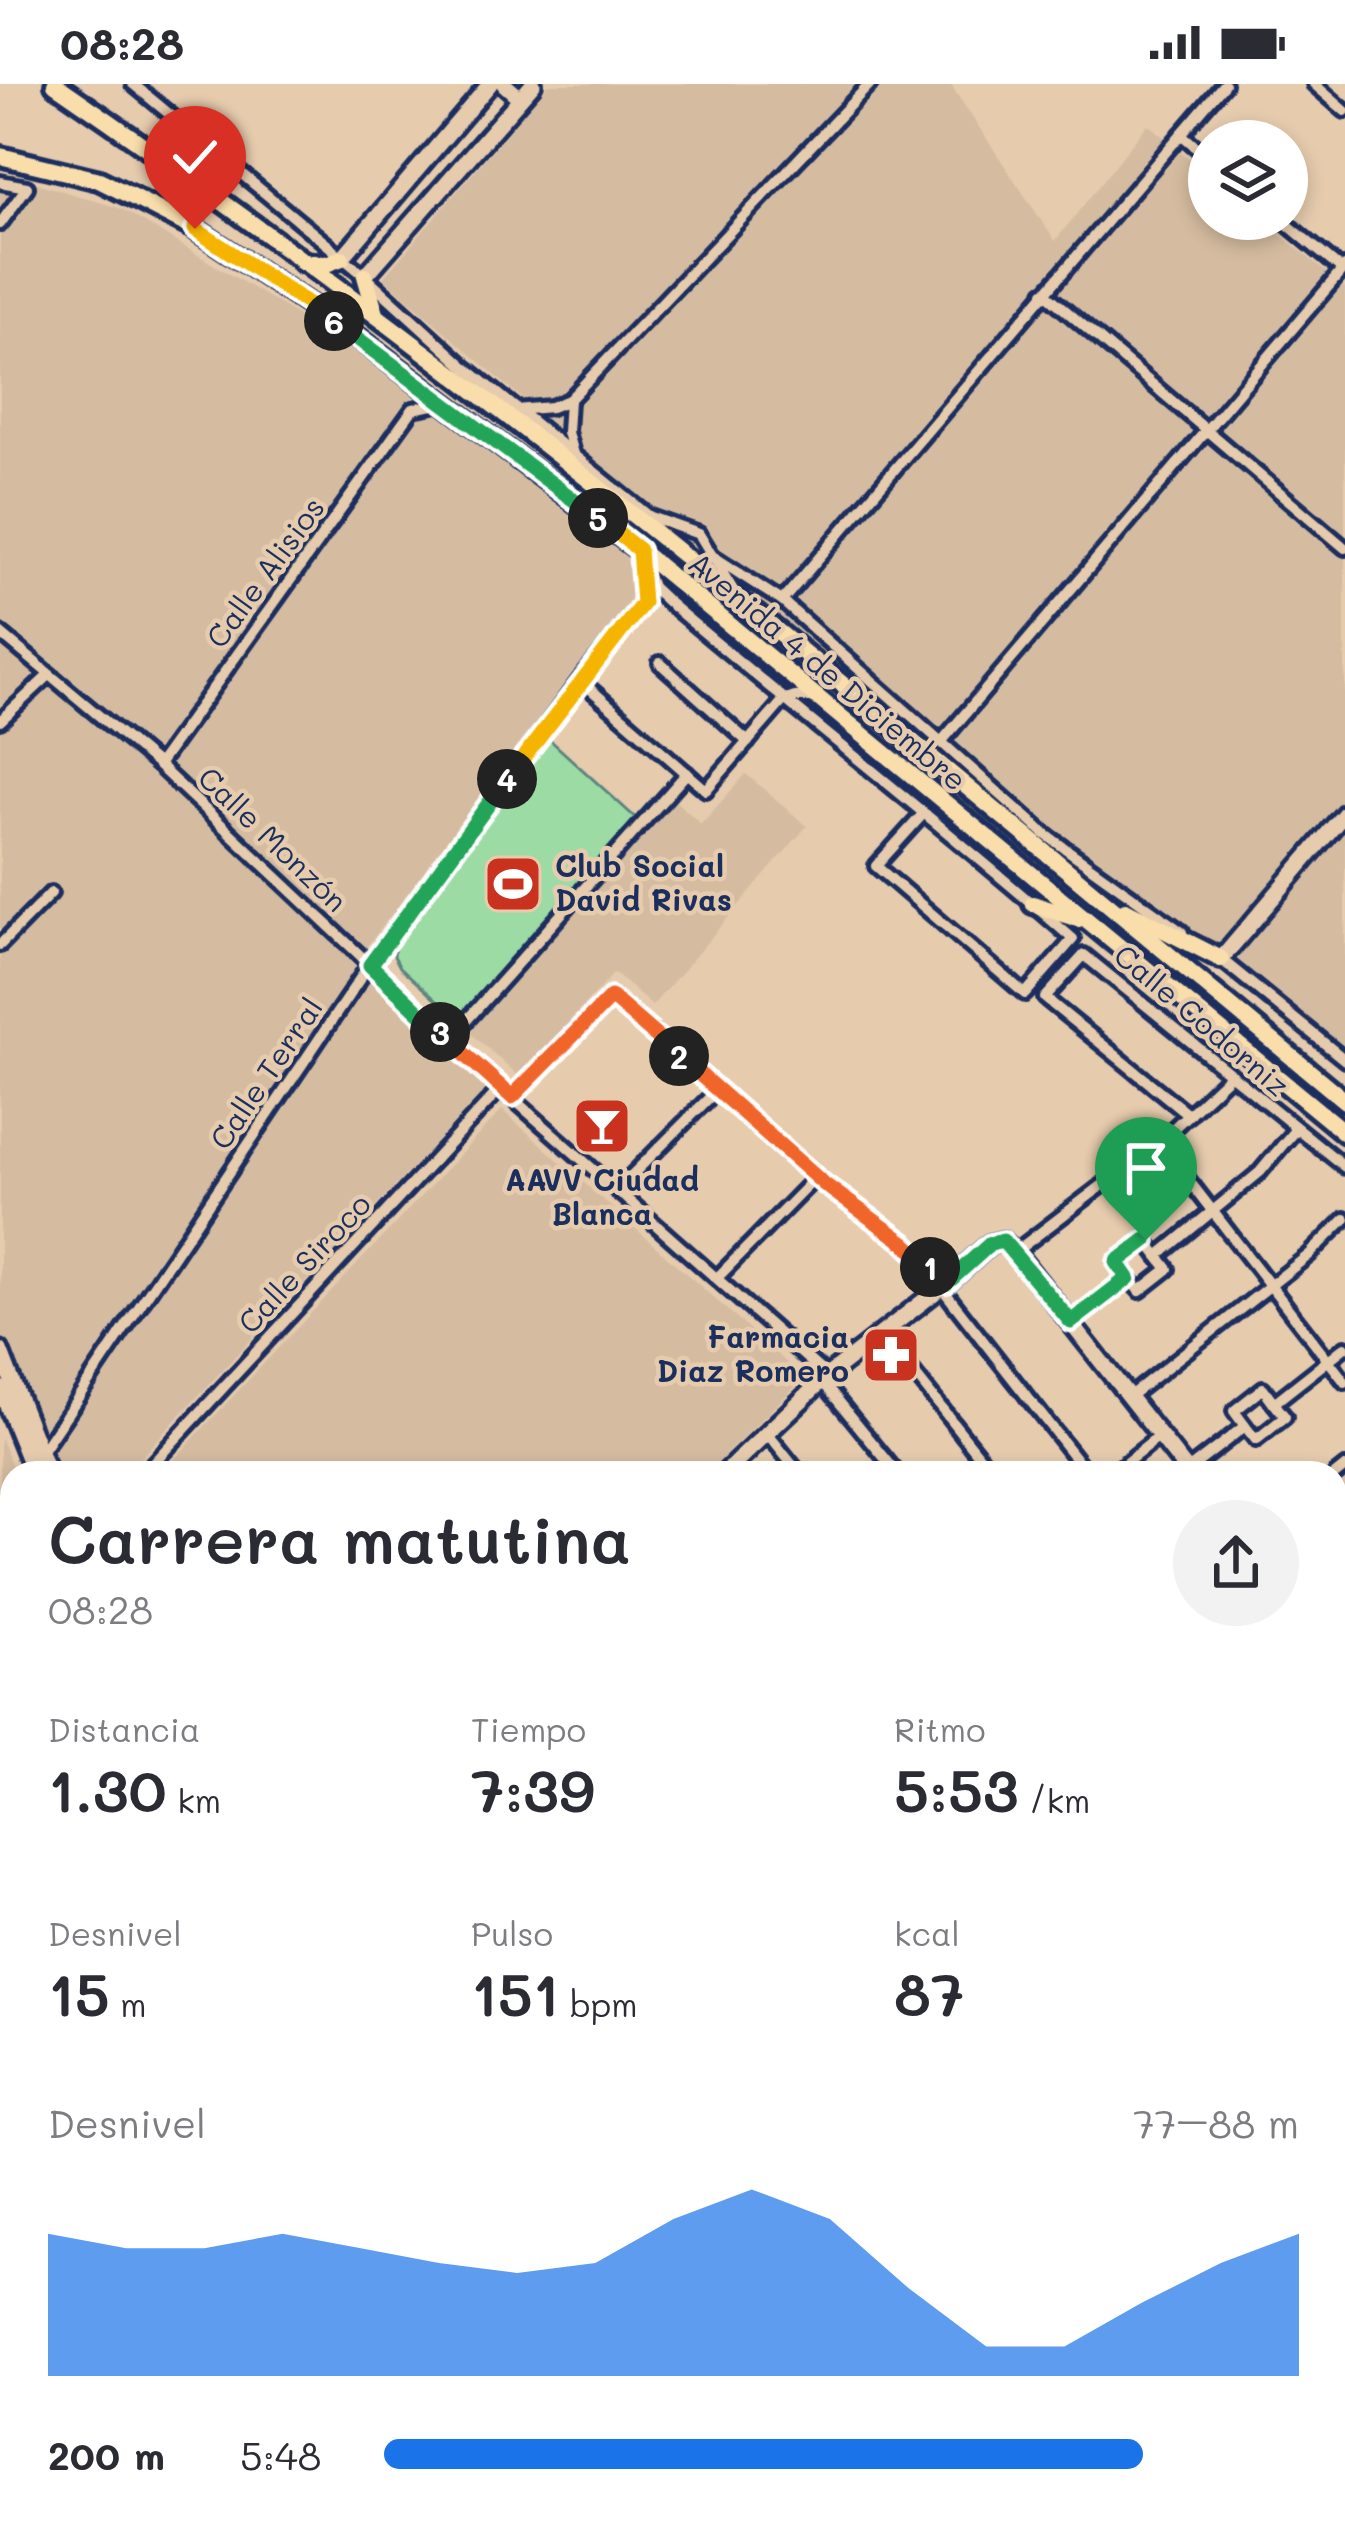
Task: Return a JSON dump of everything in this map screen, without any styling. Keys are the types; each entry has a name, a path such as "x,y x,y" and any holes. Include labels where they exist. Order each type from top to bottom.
{"main road":[{"name":"Avenida 4 de Diciembre","path":"56,84 376,314 630,510 1345,1101"},
{"name":"Avenida 4 de Diciembre","path":"0,156 98,180 195,229 274,278 639,550 1345,1133"},
{"path":"302,262 326,264 342,258"},
{"path":"365,276 376,314"},
{"path":"1095,894 1221,959"},
{"path":"1034,904 1089,923"}],"street":[{"path":"133,84 365,276 516,410 650,517"},
{"path":"342,258 490,84"},
{"path":"504,84 520,98"},
{"path":"365,276 533,84"},
{"path":"516,410 568,400 870,84"},
{"path":"782,602 1224,84"},
{"path":"1314,84 1345,111"},
{"path":"1181,134 1188,140"},
{"path":"0,182 27,187 0,224"},
{"path":"942,741 1343,269 1307,240"},
{"path":"1044,292 1345,548"},
{"path":"568,400 567,432 573,454"},
{"name":"Calle Alisios","path":"158,765 413,409 446,403"},
{"path":"630,510 699,534 738,598"},
{"path":"639,550 643,603 668,602"},
{"path":"714,557 782,602 1045,834 1221,959 1345,1060"},
{"path":"644,572 668,602 783,701 1034,904 1073,939 1025,994 876,866 922,814"},
{"name":"Calle Terral","path":"37,1461 370,965 580,680 643,603"},
{"name":"Calle Monzón","path":"0,633 158,765 506,1093 824,1378 888,1461"},
{"path":"660,662 748,742"},
{"path":"0,721 48,676"},
{"path":"580,680 706,790 783,701 814,698"},
{"path":"449,1040 687,773"},
{"path":"1221,959 1345,813"},
{"path":"0,946 51,893"},
{"name":"Calle Codorniz","path":"1189,1115 1045,998 1084,955 1345,1167"},
{"name":"Calle Siroco","path":"155,1461 506,1093 611,997 717,1090"},
{"path":"1016,1252 1159,1142 1230,1075"},
{"path":"617,1190 717,1090 816,1178 905,1243 944,1285 1078,1461"},
{"path":"1158,1256 1260,1172 1295,1130"},
{"path":"1159,1142 1345,1382"},
{"path":"717,1279 816,1178"},
{"path":"1130,1396 1271,1286 1345,1219"},
{"path":"1146,1240 1168,1269 1140,1292 1128,1278 1117,1262 1146,1240"},
{"path":"738,1461 824,1378 990,1244 1003,1241 1178,1461"},
{"path":"1071,1322 1128,1278"},
{"path":"882,1333 983,1461"},
{"path":"1274,1403 1345,1347"},
{"path":"0,1350 34,1461"},
{"path":"0,1388 34,1461"},
{"path":"1263,1388 1285,1417 1256,1440 1245,1426 1234,1411 1263,1388"},
{"path":"1200,1461 1245,1426"},
{"path":"767,1433 790,1461"},
{"path":"1128,1461 1160,1436"}],"shaded area":[{"path":"549,84 950,84 1055,241 1148,124 1188,157 1188,240 1287,240 1345,288 1345,1051 770,613 383,278"},
{"path":"0,172 122,209 340,341 633,558 639,579 635,602 354,963 488,1087 137,1461 51,1461 0,1333"},
{"path":"746,774 807,826 652,1006 614,973 519,1076 466,1029 673,799 701,824"},
{"path":"502,1110 804,1378 719,1461 172,1461"},
{"path":"0,1437 10,1461 0,1461"}],"green space":[{"name":"Club Social David Rivas","path":"549,739 640,822 460,1022 400,967 395,946"}],"place":[{"name":"Club Social David Rivas","path":"513,884"},
{"name":"AAVV Ciudad Blanca","path":"602,1126"},
{"name":"Farmacia Diaz Romero","path":"891,1355"}],"route":[{"path":"195,229 352,333 639,550 643,603 580,680 370,965 512,1097 611,997 824,1184 905,1243 947,1283 990,1244 1003,1241 1071,1322 1128,1278 1117,1262 1146,1240"}]}
